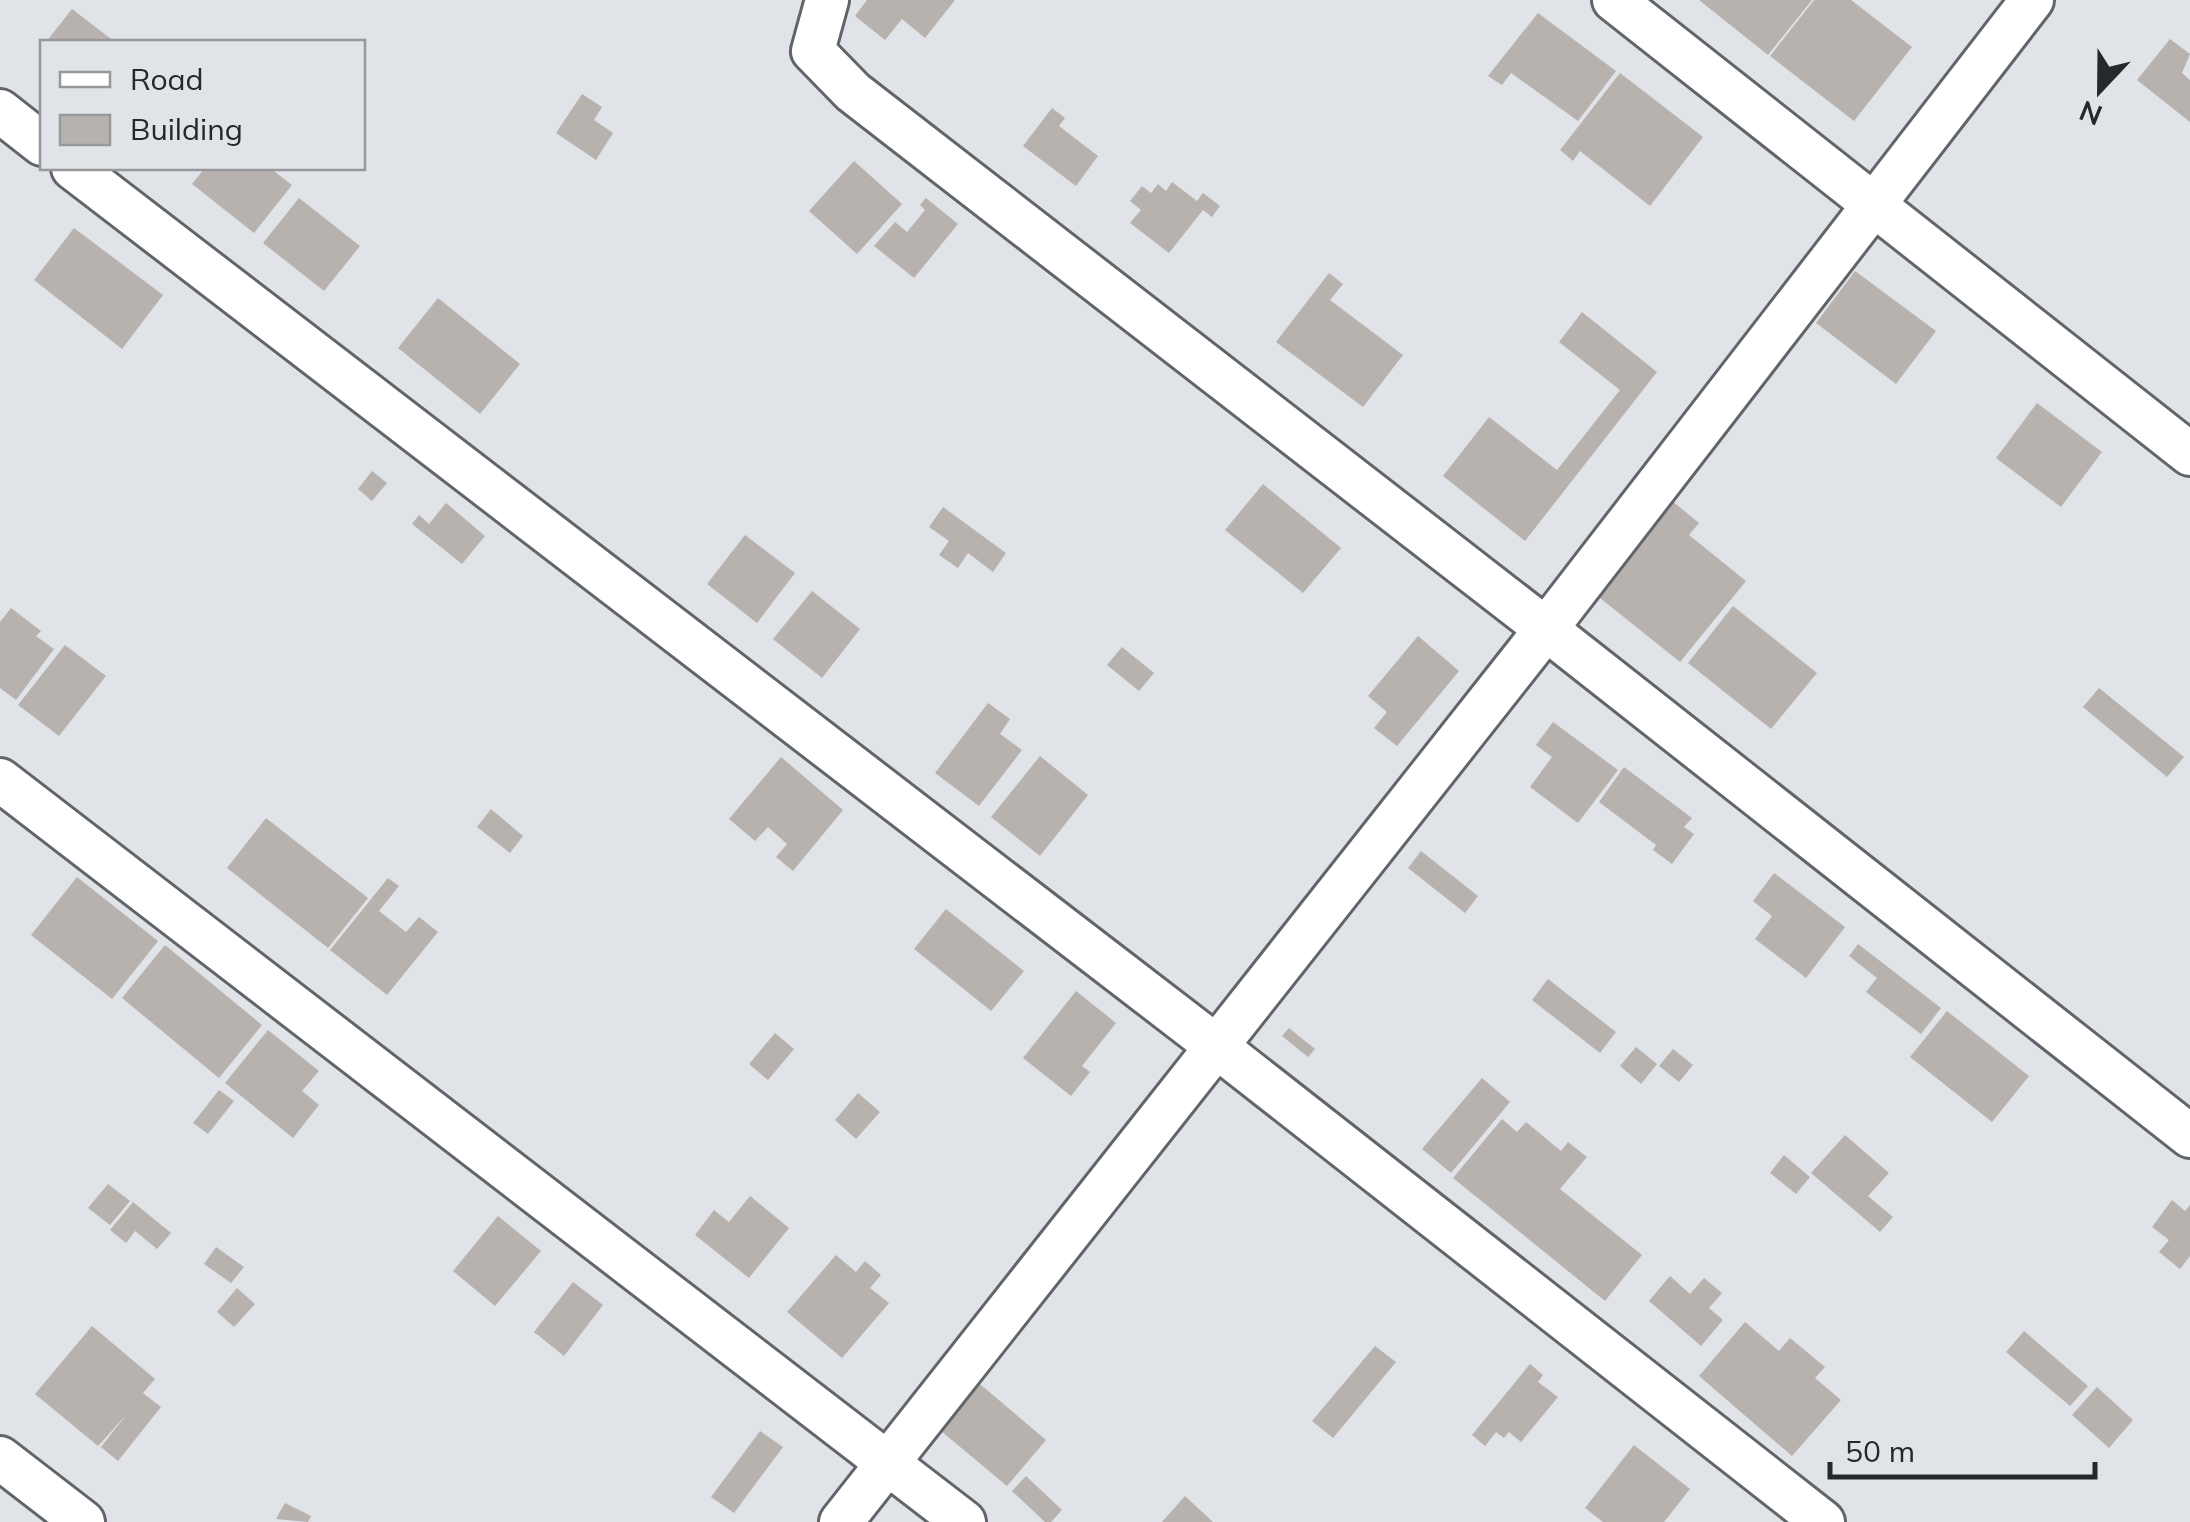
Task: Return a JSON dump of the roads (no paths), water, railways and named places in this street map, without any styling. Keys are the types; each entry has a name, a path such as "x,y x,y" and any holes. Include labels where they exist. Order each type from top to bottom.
{"street":[{"path":"827,0 814,51 853,92 1546,629 2190,1136"},
{"path":"1614,0 2190,454"},
{"path":"841,1522 1546,629 2032,0"},
{"path":"0,111 40,142"},
{"path":"76,170 1216,1046 1822,1522"},
{"path":"0,780 964,1522"},
{"path":"0,1458 82,1522"}]}
